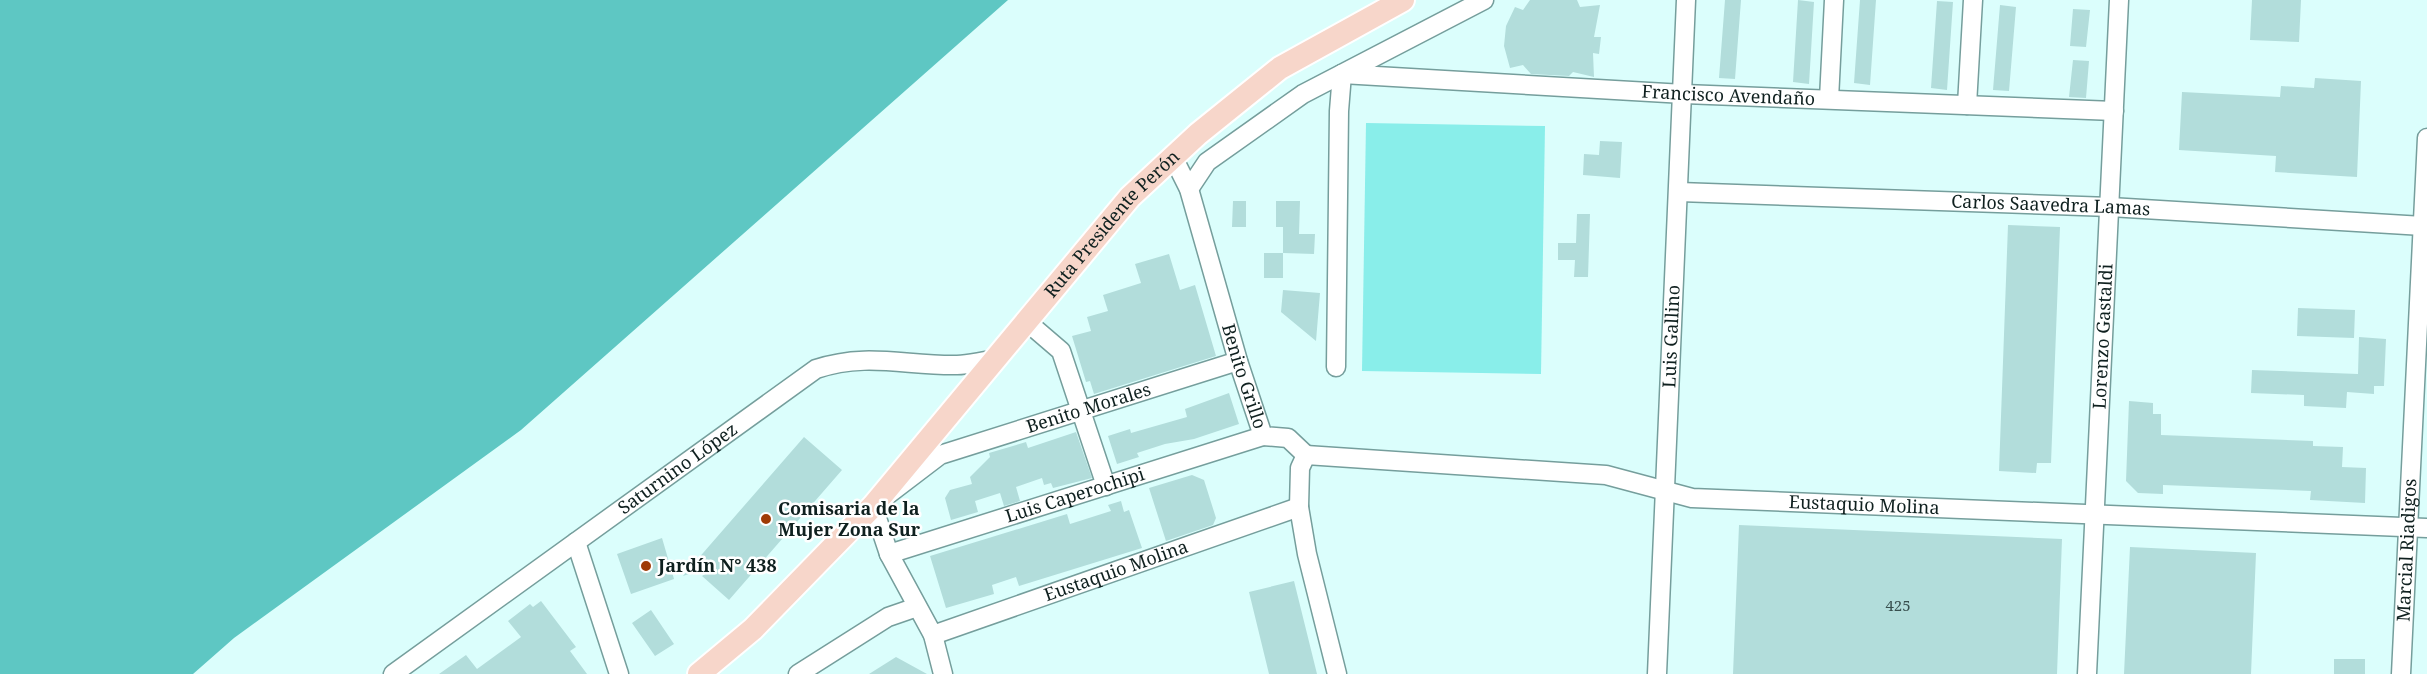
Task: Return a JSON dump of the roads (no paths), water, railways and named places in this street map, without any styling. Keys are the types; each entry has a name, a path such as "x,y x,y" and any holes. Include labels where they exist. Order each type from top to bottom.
{"main road":[{"name":"Ruta Presidente Perón","path":"873,506 1130,197 1198,134 1280,68 1403,0"},
{"path":"699,674 716,662 753,628 873,506"}],"street":[{"path":"1190,189 1207,162 1303,94 1484,0"},
{"name":"Luis Gallino","path":"1657,674 1684,94 1686,0"},
{"path":"1829,99 1834,0"},
{"path":"1968,105 1972,0"},
{"name":"Lorenzo Gastaldi","path":"2087,674 2119,0"},
{"path":"1336,367 1339,111 1342,74"},
{"name":"Francisco Avendaño","path":"1342,74 1684,94 2114,111"},
{"name":"Marcial Riadigos","path":"2401,674 2427,138"},
{"name":"Benito Grillo","path":"1173,157 1190,189 1238,361 1263,436 1288,438 1306,455"},
{"name":"Carlos Saavedra Lamas","path":"1679,192 2110,207 2423,226"},
{"path":"1026,321 1061,351 1106,486"},
{"name":"Saturnino López","path":"393,674 816,369 836,362 865,359 959,365 994,360"},
{"name":"Benito Morales","path":"873,506 940,455 1238,361"},
{"name":"Luis Caperochipi","path":"889,554 1263,436"},
{"path":"1306,455 1300,468 1299,507 1307,554 1337,674"},
{"name":"Eustaquio Molina","path":"1306,455 1606,474 1692,498 2427,528"},
{"path":"873,506 889,554 933,635 943,674"},
{"name":"Eustaquio Molina","path":"933,635 1299,507"},
{"path":"576,542 619,674"},
{"path":"798,674 888,617 917,607"}],"place":[{"name":"Comisaria de la Mujer Zona Sur","path":"766,519"},
{"name":"Jardín N° 438","path":"646,566"}]}
